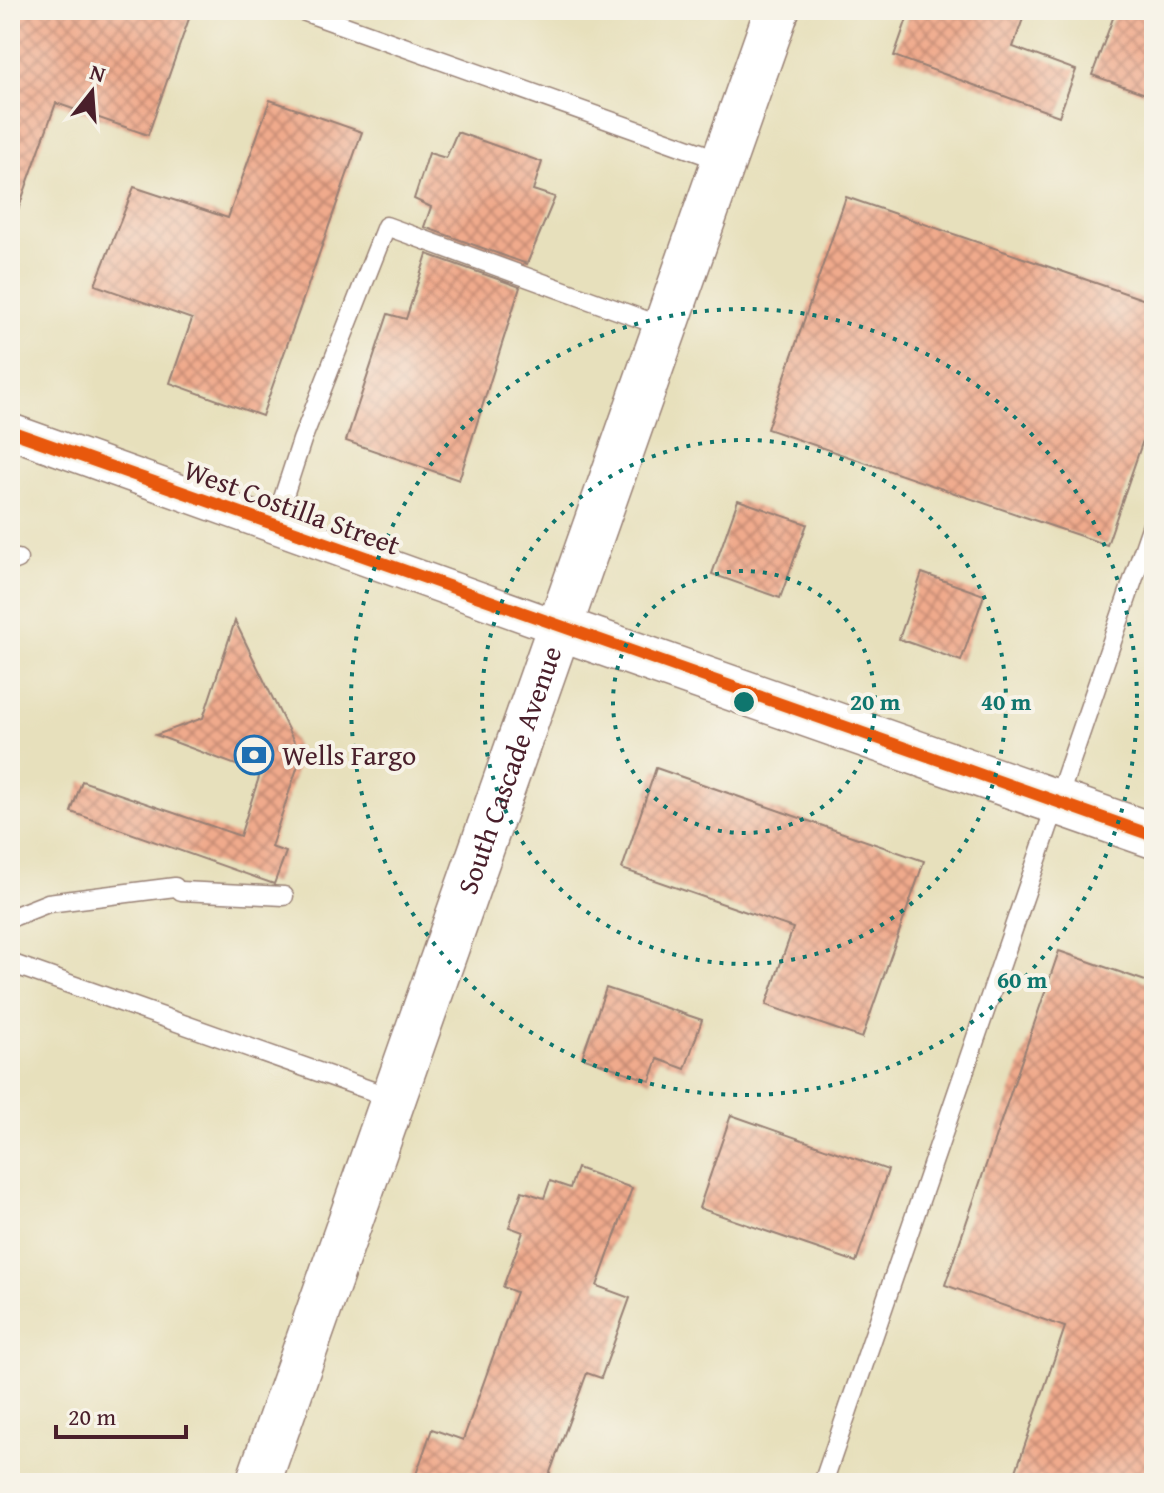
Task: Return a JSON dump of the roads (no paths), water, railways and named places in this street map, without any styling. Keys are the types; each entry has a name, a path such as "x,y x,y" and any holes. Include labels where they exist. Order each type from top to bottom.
{"main road":[{"name":"South Cascade Avenue","path":"258,1483 557,627 777,10"},
{"path":"557,627 1154,836"}],"street":[{"name":"West Costilla Street","path":"10,431 557,627"}],"lane":[{"path":"300,10 723,161"},
{"path":"274,526 302,440 386,226 664,327"},
{"path":"823,1483 1154,519"},
{"path":"10,918 48,903 178,889 284,896"},
{"path":"10,963 392,1098"}],"place":[{"name":"Wells Fargo","path":"254,755"}]}
